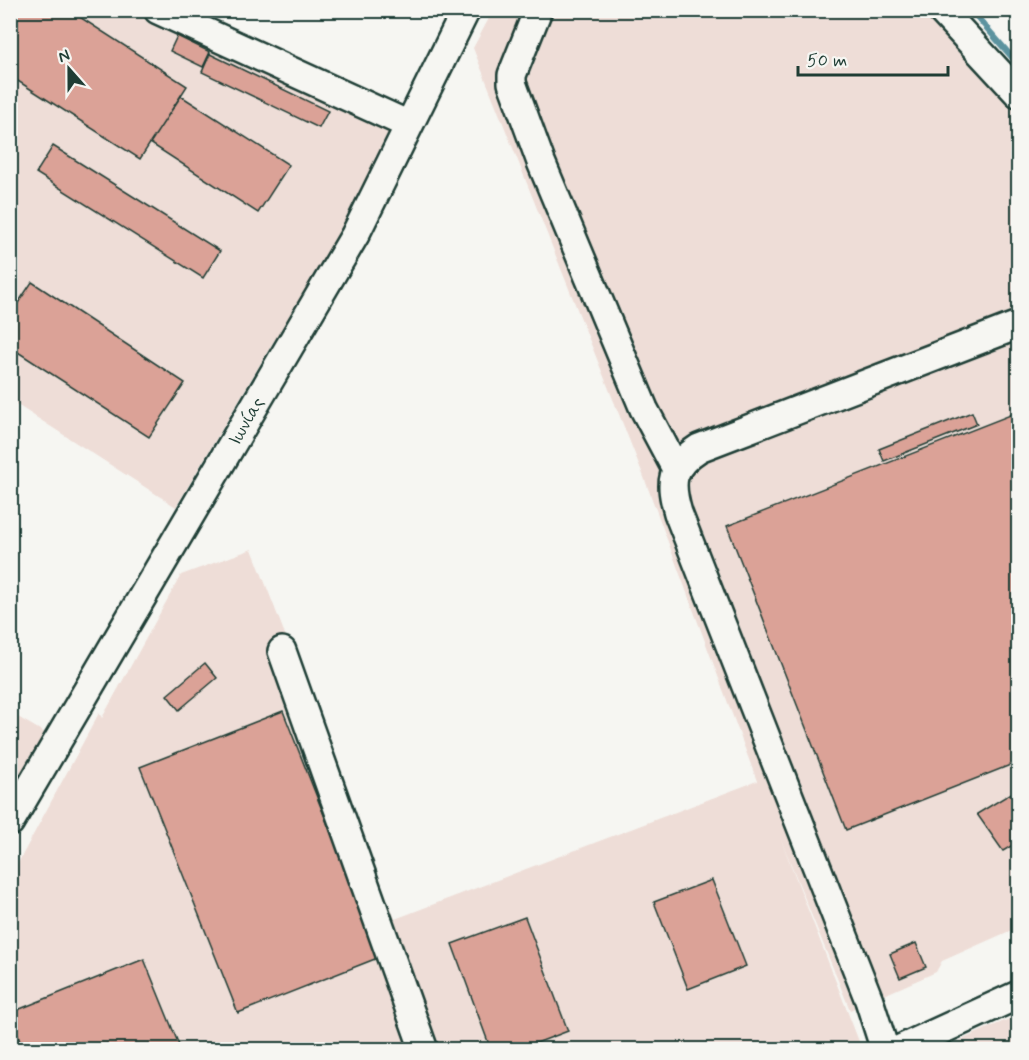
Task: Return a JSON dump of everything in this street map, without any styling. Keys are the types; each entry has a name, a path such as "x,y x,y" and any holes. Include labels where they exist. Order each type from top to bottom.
{"street":[{"path":"158,10 409,125"},
{"name":"Ιωνίας","path":"10,822 355,235 466,10"},
{"path":"538,10 512,83 541,162 644,409 676,469"},
{"path":"941,10 1018,93"},
{"path":"885,1050 869,1000 678,513 672,480 676,469 686,457 699,448 1018,326"},
{"path":"282,651 424,1050"},
{"path":"898,1050 1018,996"}],"shaded area":[{"path":"10,11 127,11 391,133 309,290 272,344 176,507 11,401"},
{"path":"493,11 961,11 1018,76 1018,932 1014,929 942,961 936,972 850,1010 780,837 860,1044 845,1049 11,1050 11,876 99,713 102,718 181,575 252,549 395,919 757,781 642,472 473,48"},
{"path":"11,713 47,734 11,797"},
{"path":"1018,1015 1018,1049 941,1049 979,1032"}],"building":[{"path":"10,10 69,10 187,86 140,159 10,76"},
{"path":"177,36 210,52 203,67 170,51"},
{"path":"210,54 328,111 319,128 202,72"},
{"path":"181,96 289,165 258,213 150,143"},
{"path":"53,146 220,251 203,278 36,173"},
{"path":"32,282 185,383 149,437 10,347 10,315"},
{"path":"972,412 977,424 884,461 879,449"},
{"path":"1018,412 1018,762 846,830 727,526"},
{"path":"205,663 217,678 179,710 167,695"},
{"path":"283,711 380,957 238,1013 140,767"},
{"path":"1018,789 1018,842 1003,851 977,814"},
{"path":"712,880 746,966 688,989 654,902"},
{"path":"525,917 568,1031 518,1050 491,1050 452,944"},
{"path":"916,943 926,967 900,978 890,954"},
{"path":"144,959 181,1050 23,1050 10,1013"}],"waterway":[{"path":"971,10 1018,64"}]}
